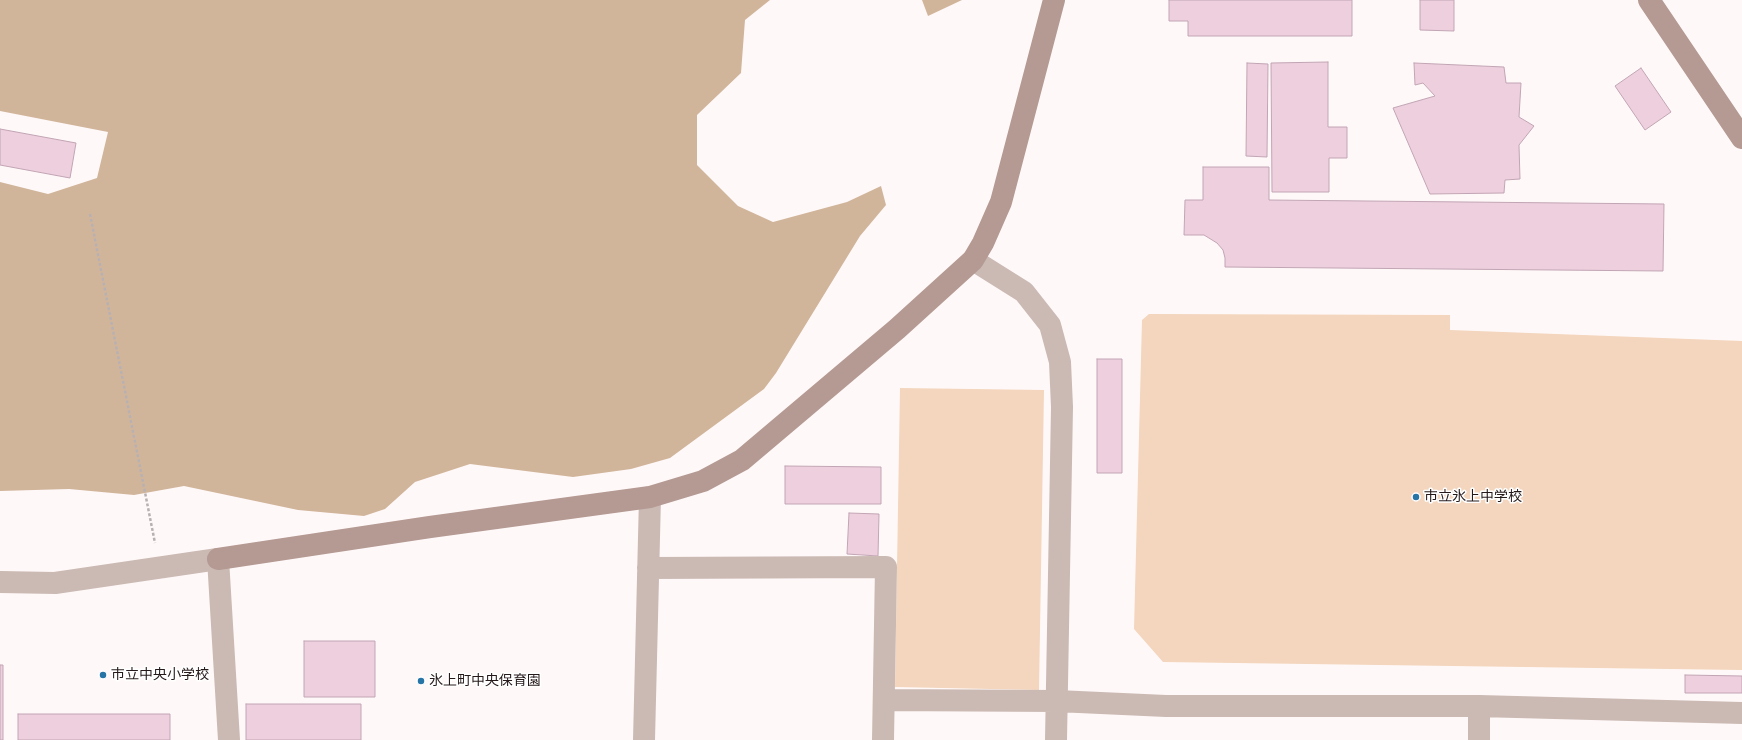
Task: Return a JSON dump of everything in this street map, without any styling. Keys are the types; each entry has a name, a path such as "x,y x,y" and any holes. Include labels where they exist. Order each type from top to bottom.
{"street":[{"path":"0,582 55,583 430,527 650,497 703,481 742,460 897,329 973,260 983,243 1001,202 1054,0"},
{"path":"1649,0 1742,138"},
{"path":"973,260 1024,292 1050,324 1060,362 1062,407 1056,740"},
{"path":"644,740 650,497"},
{"path":"218,559 229,740"},
{"path":"648,568 886,568 883,740"},
{"path":"884,700 1057,701 1166,706 1479,706 1742,713"},
{"path":"1479,706 1479,740"}],"path":[{"path":"90,214 160,568"}],"shaded area":[{"path":"0,0 770,0 745,20 741,73 697,115 697,165 738,206 773,222 847,202 881,186 886,205 860,236 776,373 764,389 670,458 631,469 573,477 470,464 415,482 385,509 364,516 298,510 184,486 134,495 69,489 0,491 0,182 48,194 97,178 108,132 0,111"},
{"path":"922,0 962,0 928,16"},
{"path":"1149,314 1450,315 1450,330 1742,341 1742,670 1163,662 1134,629 1142,320"},
{"path":"900,388 1044,390 1039,690 895,687"}],"building":[{"path":"1169,0 1352,0 1352,36 1188,36 1188,21 1169,21"},
{"path":"1420,0 1454,0 1454,31 1420,30"},
{"path":"1328,62 1328,127 1347,127 1347,158 1329,158 1329,192 1272,192 1271,63"},
{"path":"1247,63 1268,64 1267,157 1246,156"},
{"path":"1414,63 1504,67 1506,83 1521,83 1519,117 1534,126 1519,145 1520,179 1505,180 1504,193 1430,194 1393,108 1435,96 1423,83 1415,85"},
{"path":"1641,68 1671,112 1645,130 1615,86"},
{"path":"0,129 76,143 70,178 0,165"},
{"path":"1203,167 1269,167 1269,200 1664,204 1663,271 1225,267 1223,250 1217,243 1204,235 1184,235 1185,200 1203,200"},
{"path":"1097,359 1122,359 1122,473 1097,473"},
{"path":"785,466 881,467 881,504 785,504"},
{"path":"849,513 879,514 878,556 847,554"},
{"path":"304,641 375,641 375,697 304,697"},
{"path":"0,665 3,665 3,740 0,740"},
{"path":"1685,675 1742,676 1742,693 1685,693"},
{"path":"246,704 361,704 361,740 246,740"},
{"path":"18,714 170,714 170,740 18,740"}],"place":[{"name":"市立氷上中学校","path":"1416,497"},
{"name":"市立中央小学校","path":"103,675"},
{"name":"氷上町中央保育園","path":"421,681"}]}
